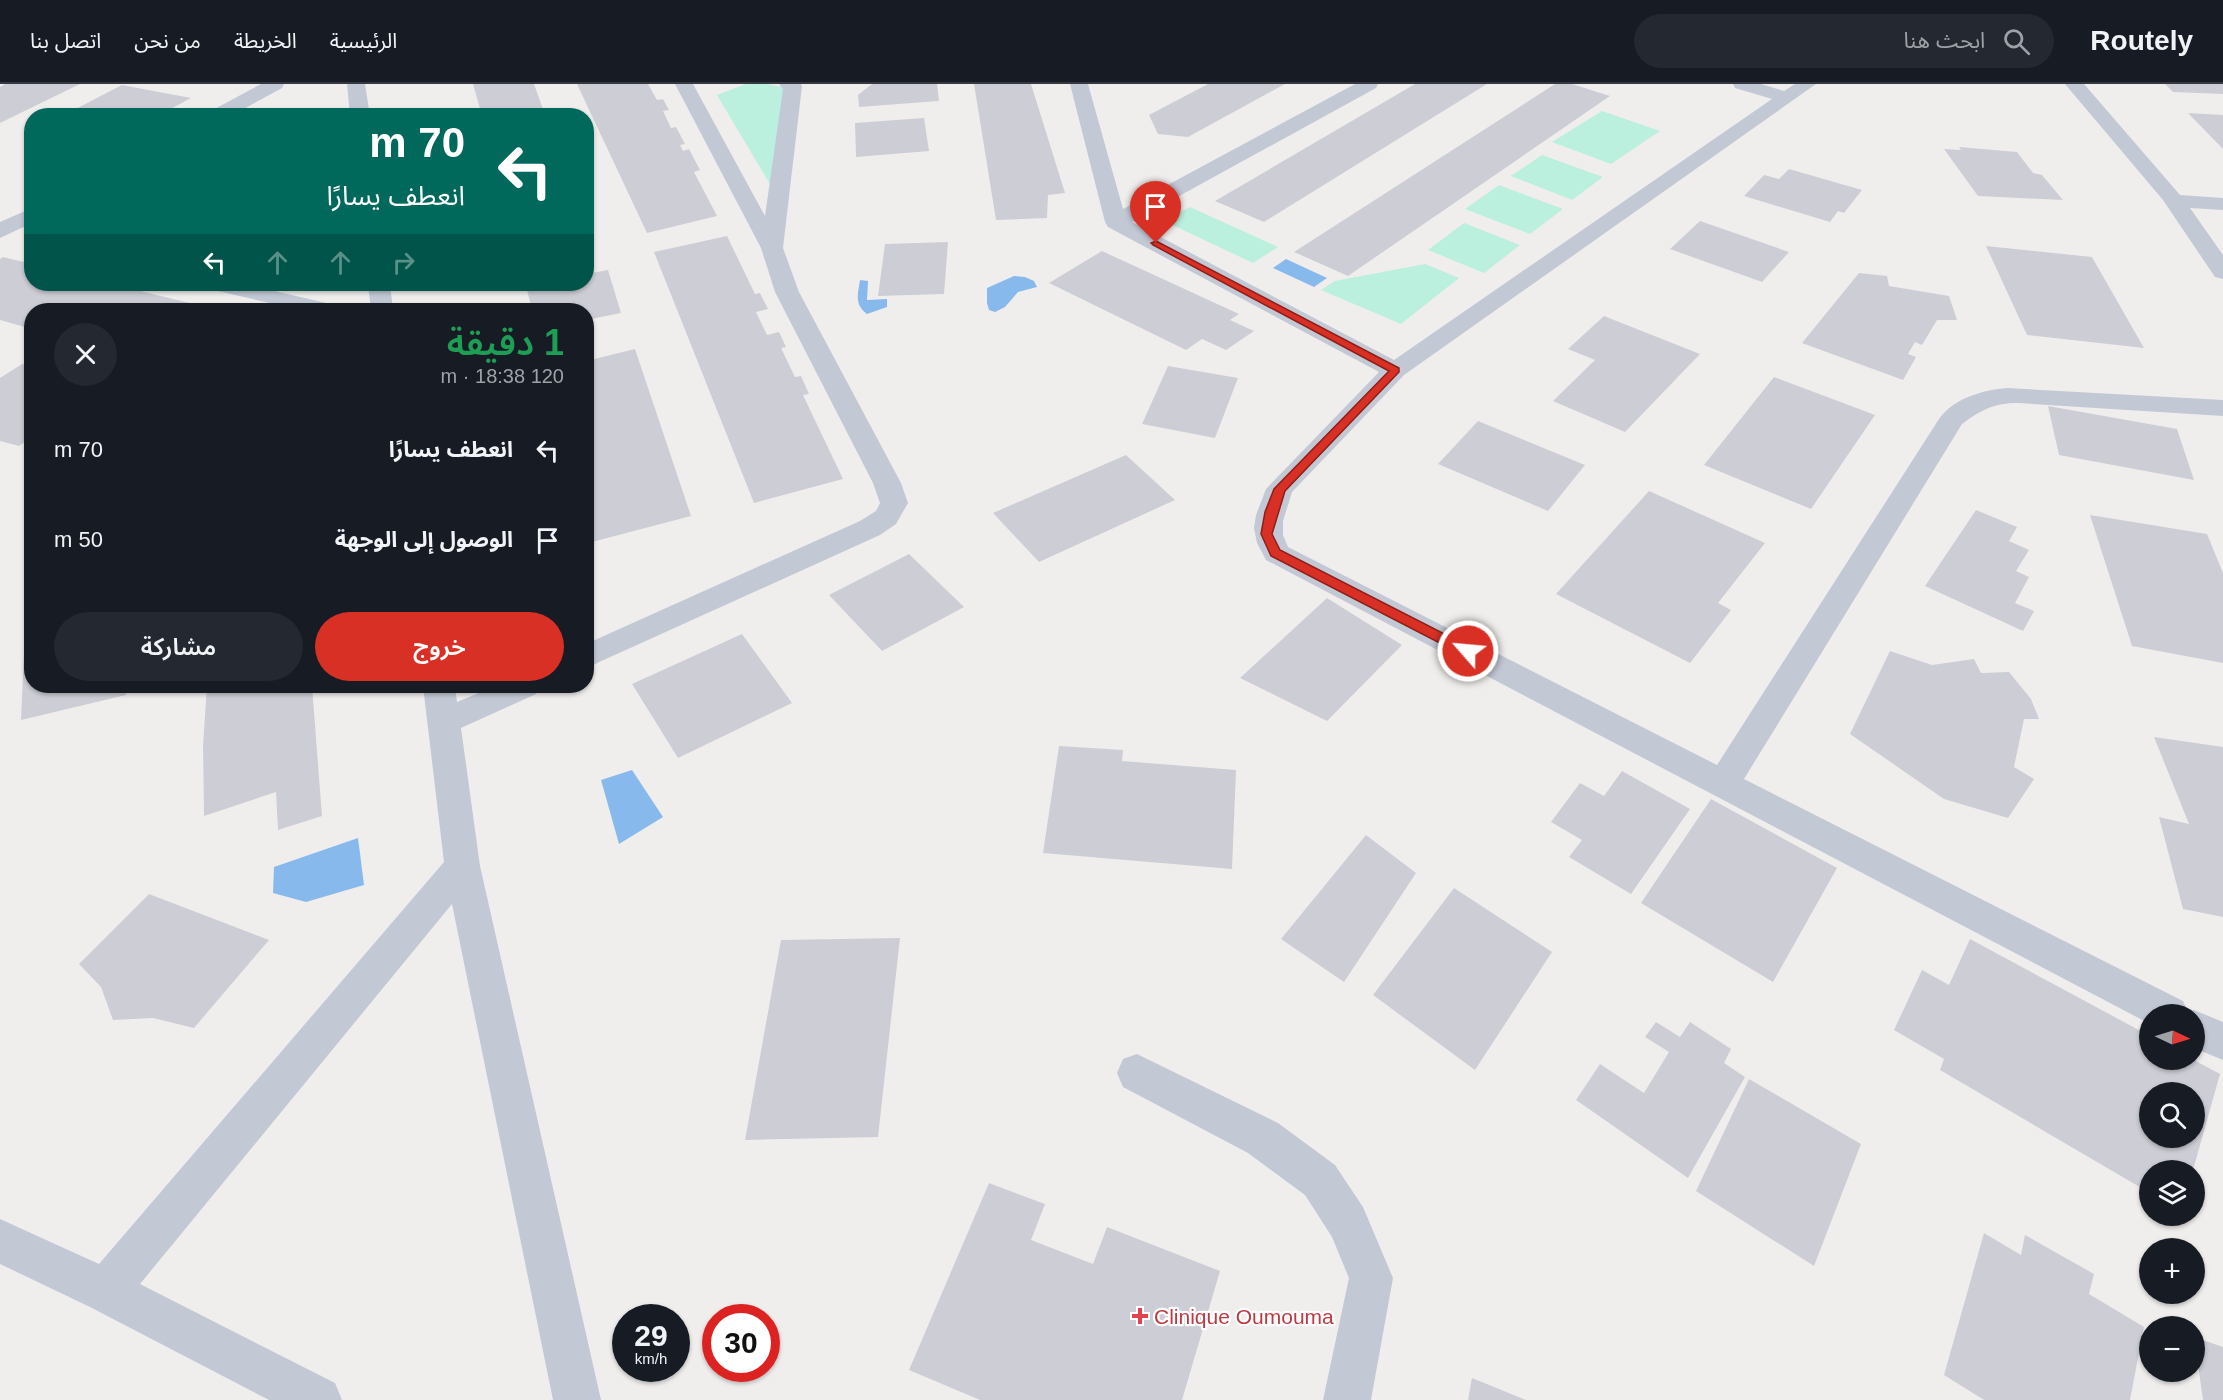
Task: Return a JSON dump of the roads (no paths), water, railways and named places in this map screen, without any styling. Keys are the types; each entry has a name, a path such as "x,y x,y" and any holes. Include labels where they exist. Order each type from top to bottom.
{"street":[{"path":"231,108 275,84"},
{"path":"356,84 359,108"},
{"path":"594,653 870,528 886,517 894,503 887,483 787,292 772,248 684,84"},
{"path":"772,248 792,86 788,84"},
{"path":"1079,84 1116,222 1395,370"},
{"path":"1116,222 1369,84"},
{"path":"1742,84 1787,98"},
{"path":"1807,84 1395,370 1280,489 1266,534 1276,553 2150,1004"},
{"path":"2074,84 2138,155 2223,272"},
{"path":"2173,201 2223,204"},
{"path":"0,231 24,218"},
{"path":"0,231 24,236"},
{"path":"247,291 297,303"},
{"path":"1724,783 1952,419 1972,404 1992,395 2223,408"},
{"path":"493,693 442,704 462,866 578,1400"},
{"path":"106,1291 462,866"},
{"path":"2205,1033 2223,1042"},
{"path":"1137,1073 1263,1138 1320,1180 1348,1222 1371,1278 1347,1400"},
{"path":"0,1241 106,1291 318,1400"}],"water":[{"path":"1286,259 1327,278 1314,287 1273,268"},
{"path":"1014,276 1034,281 1037,287 1018,292 1005,307 995,312 989,310 987,288"},
{"path":"860,280 868,281 867,300 887,299 887,307 867,314 863,310 858,298"},
{"path":"632,770 663,817 619,844 601,780"},
{"path":"358,838 364,885 306,902 273,893 274,867"}],"place":[{"name":"Clinique Oumouma","path":"1140,1316"}]}
